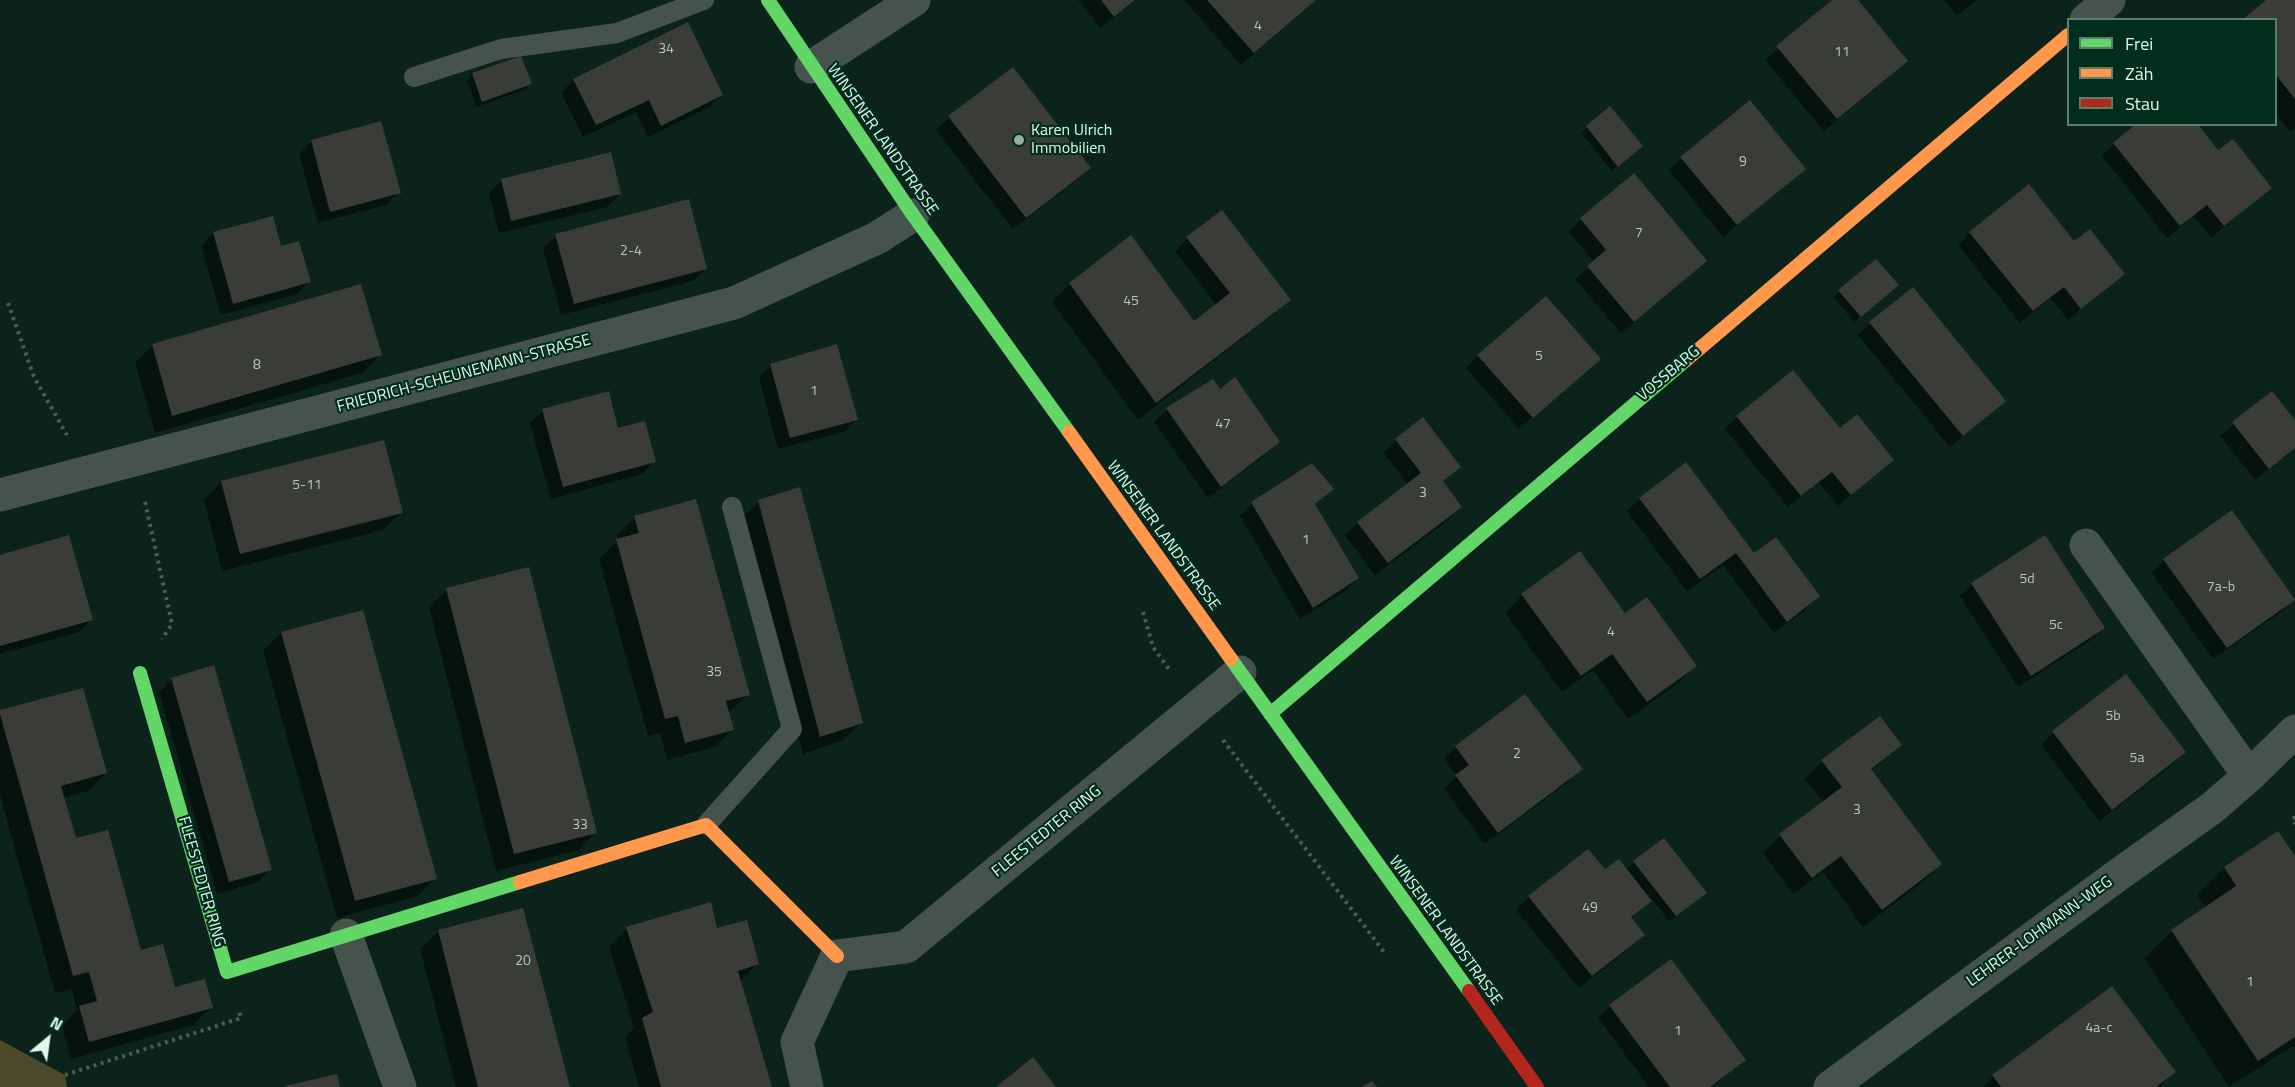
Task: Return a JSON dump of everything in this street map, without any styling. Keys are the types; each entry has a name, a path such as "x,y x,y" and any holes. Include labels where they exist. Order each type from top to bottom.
{"street":[{"name":"WINSENER LANDSTRASSE","path":"768,0 811,67 913,215 1537,1087"},
{"path":"811,67 914,0"},
{"path":"2088,18 2109,0"},
{"name":"VOSSBARG","path":"1270,714 2067,36"},
{"name":"FRIEDRICH-SCHEUNEMANN-STRASSE","path":"0,495 734,303 877,238 913,215"},
{"path":"2086,545 2249,776"},
{"name":"FLEESTEDTER RING","path":"837,956 906,947 1240,672"},
{"name":"FLEESTEDTER RING","path":"140,673 227,972"},
{"name":"LEHRER-LOHMANN-WEG","path":"1830,1087 2118,874 2212,808 2249,776 2295,730"},
{"path":"227,972 706,825 837,956 797,1042 807,1087"},
{"path":"346,935 400,1087"}],"lane":[{"path":"414,76 501,49 617,33 704,0"},
{"path":"706,825 792,729 732,507"}],"path":[{"path":"8,303 34,376 87,472"},
{"path":"136,460 172,624 140,673"},
{"path":"2295,817 2292,819 2295,824"},
{"path":"65,1075 241,1018 227,972"}],"shaded area":[{"path":"0,1040 65,1075 67,1087 0,1087"}],"building":[{"path":"1101,0 1135,0 1114,17"},
{"path":"1207,0 1316,0 1254,53"},
{"path":"1832,0 1858,0 1908,61 1837,119 1776,46"},
{"path":"2266,0 2295,0 2295,99 2277,76 2277,18 2244,18"},
{"path":"688,22 723,95 661,126 649,100 596,125 573,79"},
{"path":"521,56 532,84 482,102 472,73"},
{"path":"1013,67 1091,168 1026,218 948,116"},
{"path":"1750,100 1806,169 1737,225 1680,157"},
{"path":"1610,106 1643,146 1618,167 1586,126"},
{"path":"381,121 401,193 330,212 311,140"},
{"path":"2134,126 2200,126 2218,150 2233,139 2272,188 2224,226 2207,205 2180,226 2113,143"},
{"path":"611,152 621,194 511,221 501,179"},
{"path":"1634,173 1707,261 1634,322 1587,266 1606,250 1580,218"},
{"path":"2029,184 2074,241 2090,229 2125,274 2081,309 2064,287 2033,311 1969,232"},
{"path":"689,199 707,269 574,304 555,234"},
{"path":"1222,210 1291,300 1156,403 1069,283 1131,235 1194,321 1230,293 1186,237"},
{"path":"273,216 281,246 299,241 311,282 233,304 213,232"},
{"path":"1876,259 1899,285 1861,317 1838,290"},
{"path":"361,284 382,355 172,416 152,344"},
{"path":"1913,287 2006,401 1963,436 1869,322"},
{"path":"1546,296 1601,359 1533,418 1477,355"},
{"path":"837,344 858,420 790,438 770,364"},
{"path":"1793,370 1840,428 1857,414 1894,460 1851,495 1832,472 1801,496 1736,416"},
{"path":"1235,377 1280,442 1221,487 1166,408 1213,379 1220,389"},
{"path":"609,391 618,428 645,421 656,462 563,487 542,409"},
{"path":"2272,391 2295,420 2295,448 2269,469 2232,422"},
{"path":"1423,417 1461,467 1443,481 1462,507 1388,563 1357,522 1421,473 1395,439"},
{"path":"384,440 403,513 240,554 221,481"},
{"path":"1686,462 1754,553 1776,537 1820,596 1787,622 1736,553 1700,579 1639,498"},
{"path":"1312,463 1334,489 1315,504 1359,578 1313,608 1251,502"},
{"path":"800,487 863,723 820,737 758,500"},
{"path":"696,499 750,695 726,701 734,730 685,743 678,716 665,719 616,539 639,533 634,516"},
{"path":"2232,510 2295,600 2227,648 2163,559"},
{"path":"69,535 93,620 0,646 0,555"},
{"path":"2045,535 2105,628 2031,676 1971,583"},
{"path":"1580,551 1625,613 1647,597 1697,666 1647,702 1612,654 1581,676 1521,594"},
{"path":"529,567 597,833 514,854 446,588"},
{"path":"363,610 437,879 355,901 281,632"},
{"path":"214,665 272,870 229,882 171,678"},
{"path":"2126,674 2186,752 2112,810 2052,731"},
{"path":"83,688 107,773 61,786 76,838 108,830 141,950 163,944 175,987 205,979 213,1008 89,1042 79,1006 97,1001 89,972 73,976 0,714 0,710"},
{"path":"1525,694 1583,769 1498,833 1455,775 1469,765 1455,746"},
{"path":"1880,716 1902,745 1871,769 1942,864 1882,910 1841,856 1812,878 1779,834 1842,787 1821,760"},
{"path":"2278,831 2295,856 2295,1037 2258,1061 2171,930 2236,886 2224,867"},
{"path":"1664,838 1707,893 1676,916 1633,861"},
{"path":"1588,849 1605,869 1619,859 1652,901 1631,917 1645,935 1592,976 1528,896"},
{"path":"711,902 717,928 747,920 759,964 738,971 772,1087 661,1087 642,1018 653,1012 626,927"},
{"path":"523,908 570,1087 478,1087 438,930"},
{"path":"1671,959 1746,1060 1710,1087 1670,1087 1609,1005"},
{"path":"2112,986 2176,1072 2156,1087 2001,1087 1992,1075"},
{"path":"1033,1057 1056,1087 996,1087"},
{"path":"337,1074 340,1087 285,1087 285,1086"},
{"path":"1372,1081 1377,1087 1361,1087"}],"traffic: fast":[{"path":"768,0 913,215 1069,432"},
{"path":"1270,714 1685,361"},
{"path":"1231,659 1469,991"},
{"path":"140,673 227,972 520,882"}],"traffic: slow":[{"path":"1685,361 2067,36"},
{"path":"1069,432 1231,659"},
{"path":"520,882 706,825 837,956"}],"traffic: jam":[{"path":"1469,991 1537,1087"}],"place":[{"name":"Karen Ulrich Immobilien","path":"1019,140"}]}
